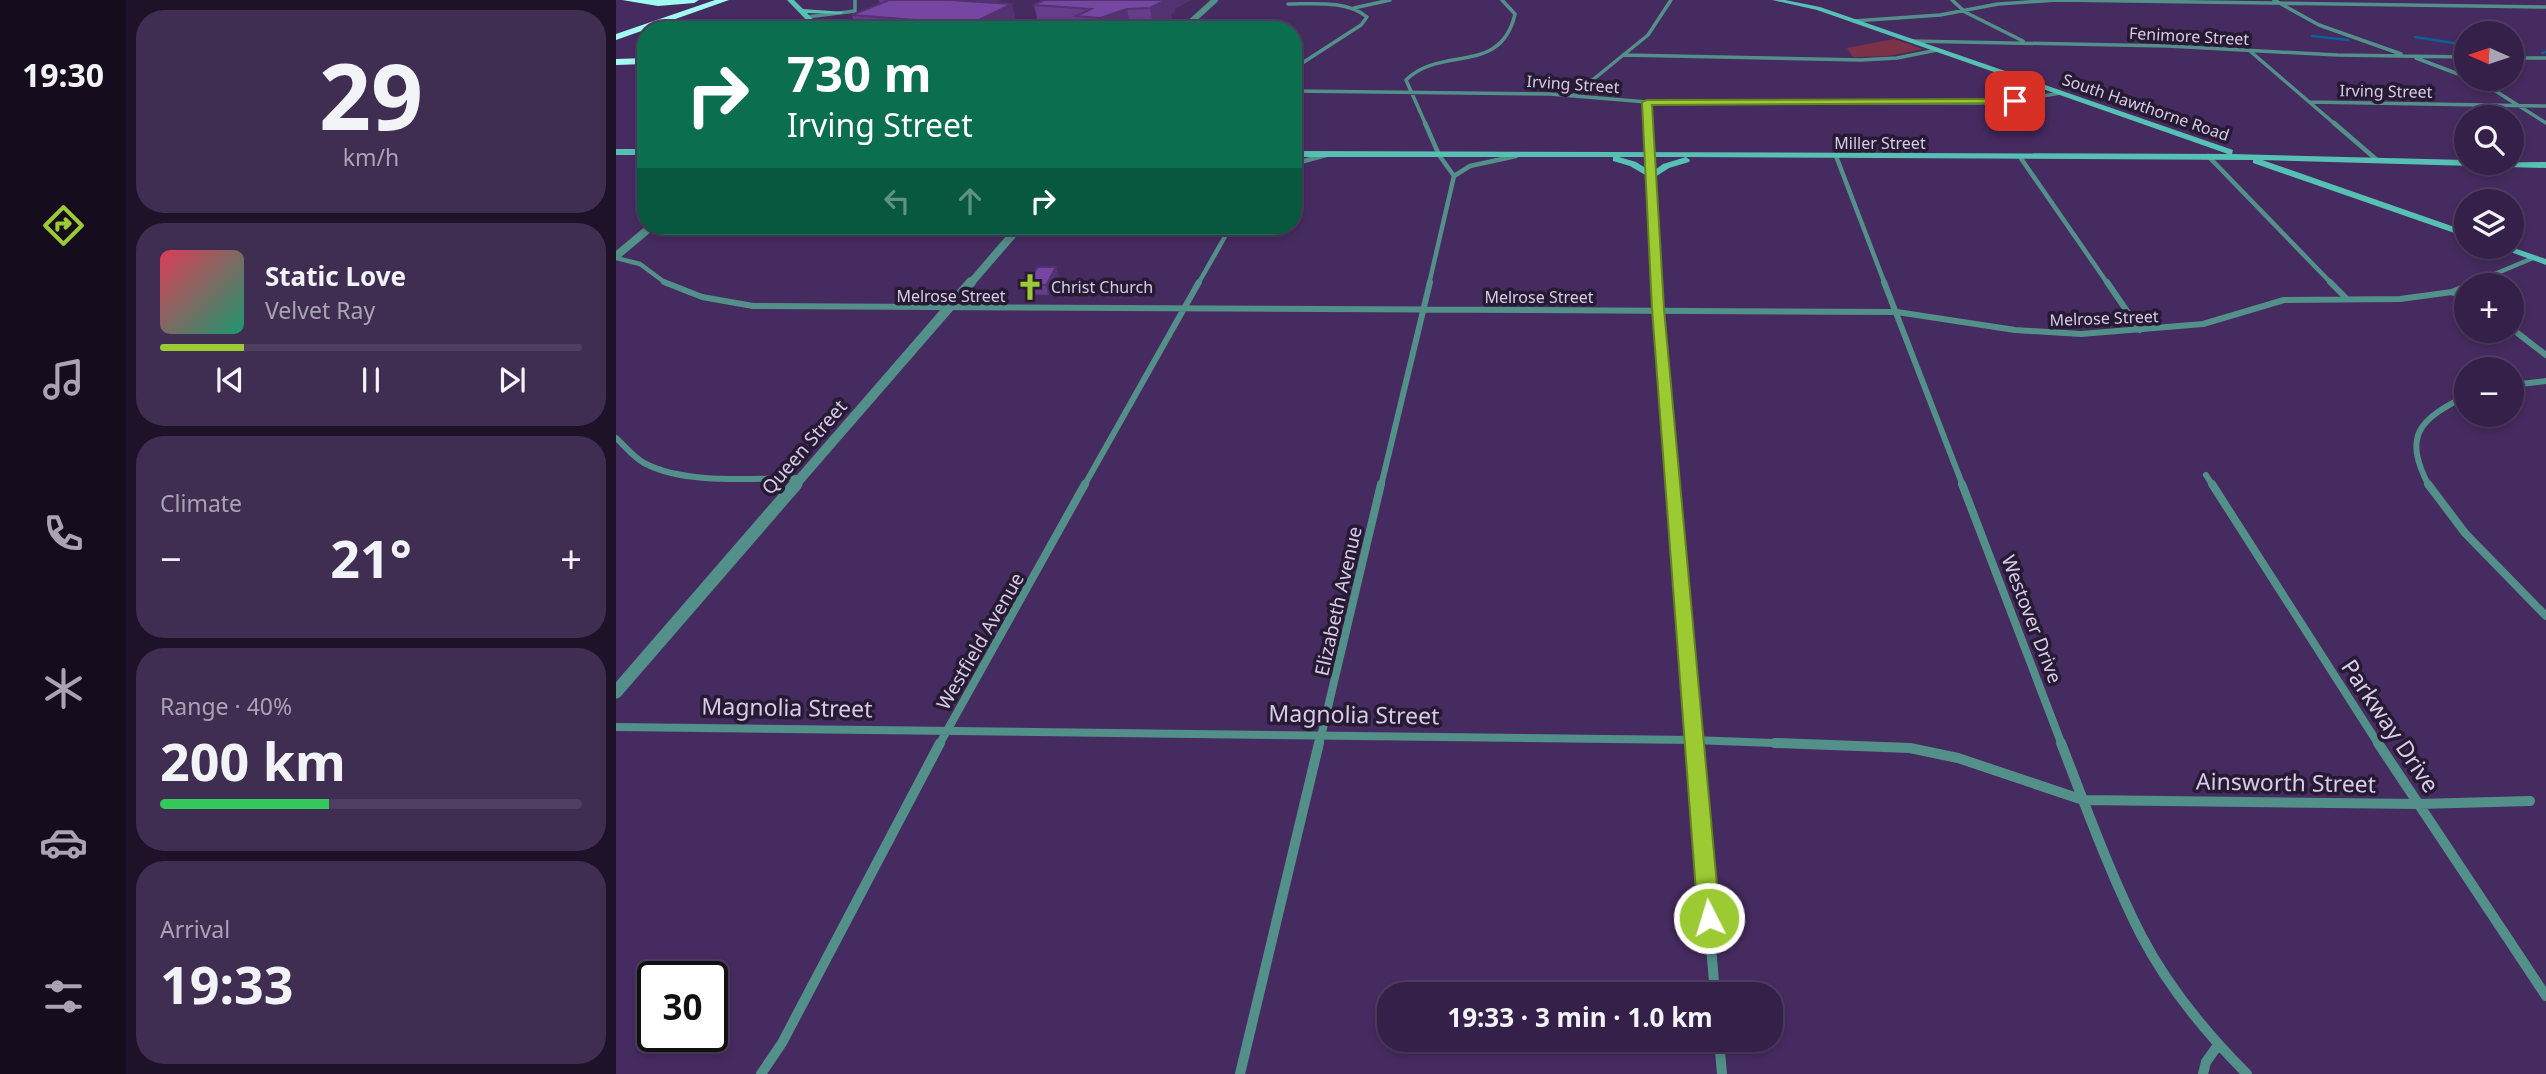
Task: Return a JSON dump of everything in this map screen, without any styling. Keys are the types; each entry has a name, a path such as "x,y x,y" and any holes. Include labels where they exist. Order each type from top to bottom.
{"highway":[{"path":"627,0 658,3 694,0"},
{"path":"653,21 712,0"},
{"path":"657,21 724,0"},
{"path":"678,21 731,0"},
{"path":"616,34 637,27"},
{"path":"616,34 637,27"},
{"path":"616,62 637,61"}],"main road":[{"path":"790,0 812,21"},
{"name":"South Hawthorne Road","path":"1775,0 1816,4 1910,41 2454,230"},
{"path":"804,14 841,12"},
{"path":"824,21 822,18 841,12"},
{"path":"2204,156 2208,145"},
{"path":"616,152 637,152"},
{"name":"Miller Street","path":"1302,154 2204,156 2454,163"},
{"path":"1605,155 1633,164 1652,176 1666,166 1703,156"},
{"path":"2279,169 2277,162 2280,158"},
{"name":"Miller Street","path":"2524,164 2546,165"},
{"path":"2524,255 2546,262"}],"street":[{"path":"841,12 855,11 855,0"},
{"path":"1192,21 1215,0"},
{"path":"1288,4 1354,8 1390,0"},
{"path":"1502,0 1515,14 1512,28 1503,41 1480,55 1413,72 1406,80 1439,155 1454,176 1470,166 1519,155"},
{"path":"1574,95 1648,35 1671,0"},
{"path":"1952,0 1965,12 2026,43"},
{"path":"2144,1 2152,0"},
{"path":"2262,0 2546,4"},
{"path":"2274,0 2328,29 2454,73"},
{"path":"1854,21 1965,12 1998,4 2036,1 2281,5 2546,4"},
{"path":"1302,63 1366,21 1367,15 1354,8"},
{"name":"Fenimore Street","path":"1910,41 2454,57"},
{"path":"1623,55 1861,60 1897,58 1937,50"},
{"path":"2250,51 2377,160"},
{"path":"2524,58 2546,58"},
{"name":"Irving Street","path":"1302,91 1574,95 1647,102 1979,103 2015,101 2060,93"},
{"path":"2493,91 2519,105"},
{"path":"1647,102 1658,309 1714,982"},
{"name":"Irving Street","path":"2309,102 2519,105"},
{"name":"Irving Street","path":"2524,105 2546,106"},
{"path":"2524,108 2546,123"},
{"path":"1302,162 1330,154"},
{"name":"Westover Drive","path":"1836,156 2083,800 2141,935 2176,992 2218,1045"},
{"path":"2204,156 2347,299"},
{"path":"2020,157 2140,331"},
{"name":"Elizabeth Avenue","path":"1240,1074 1323,736 1454,176"},
{"path":"616,257 642,235"},
{"name":"Queen Street","path":"616,692 1012,235"},
{"name":"Westfield Avenue","path":"761,1074 788,1031 946,732 1226,235"},
{"name":"Melrose Street","path":"616,257 637,261 656,278 688,293 724,302 781,307 1897,312 2047,333 2140,331 2203,324 2284,300 2400,299 2452,292"},
{"name":"Melrose Street","path":"2498,273 2533,258"},
{"path":"2524,338 2545,353"},
{"path":"2524,384 2546,381"},
{"path":"2454,401 2439,408 2424,422 2417,439 2418,469 2437,500 2546,616"},
{"path":"616,438 645,464 682,474 799,478"},
{"name":"Parkway Drive","path":"2206,475 2546,996"},
{"name":"Magnolia Street","path":"616,727 1693,740 1910,748 1958,758 2083,800"},
{"name":"Ainsworth Street","path":"2083,800 2419,804 2530,801"},
{"path":"2203,1074 2206,1062 2218,1045 2247,1074"},
{"path":"1720,1052 1722,1074"}],"shaded area":[{"path":"1894,39 1923,49 1888,56 1853,57 1847,48"}],"building":[{"path":"950,0 1012,4 979,20 971,21 928,21 852,15 887,1"},
{"path":"1044,0 1166,0 1150,8 1127,9 1100,18 1076,16 1091,9 1034,5"},
{"path":"1038,267 1056,267 1046,285 1025,284"}],"waterway":[{"path":"2312,36 2348,40"},
{"path":"2415,37 2454,43"},
{"path":"2542,53 2546,52"}],"place":[{"name":"Christ Church","path":"1030,287"}],"route":[{"path":"1709,918 1658,309 1647,102 2015,101"}]}
